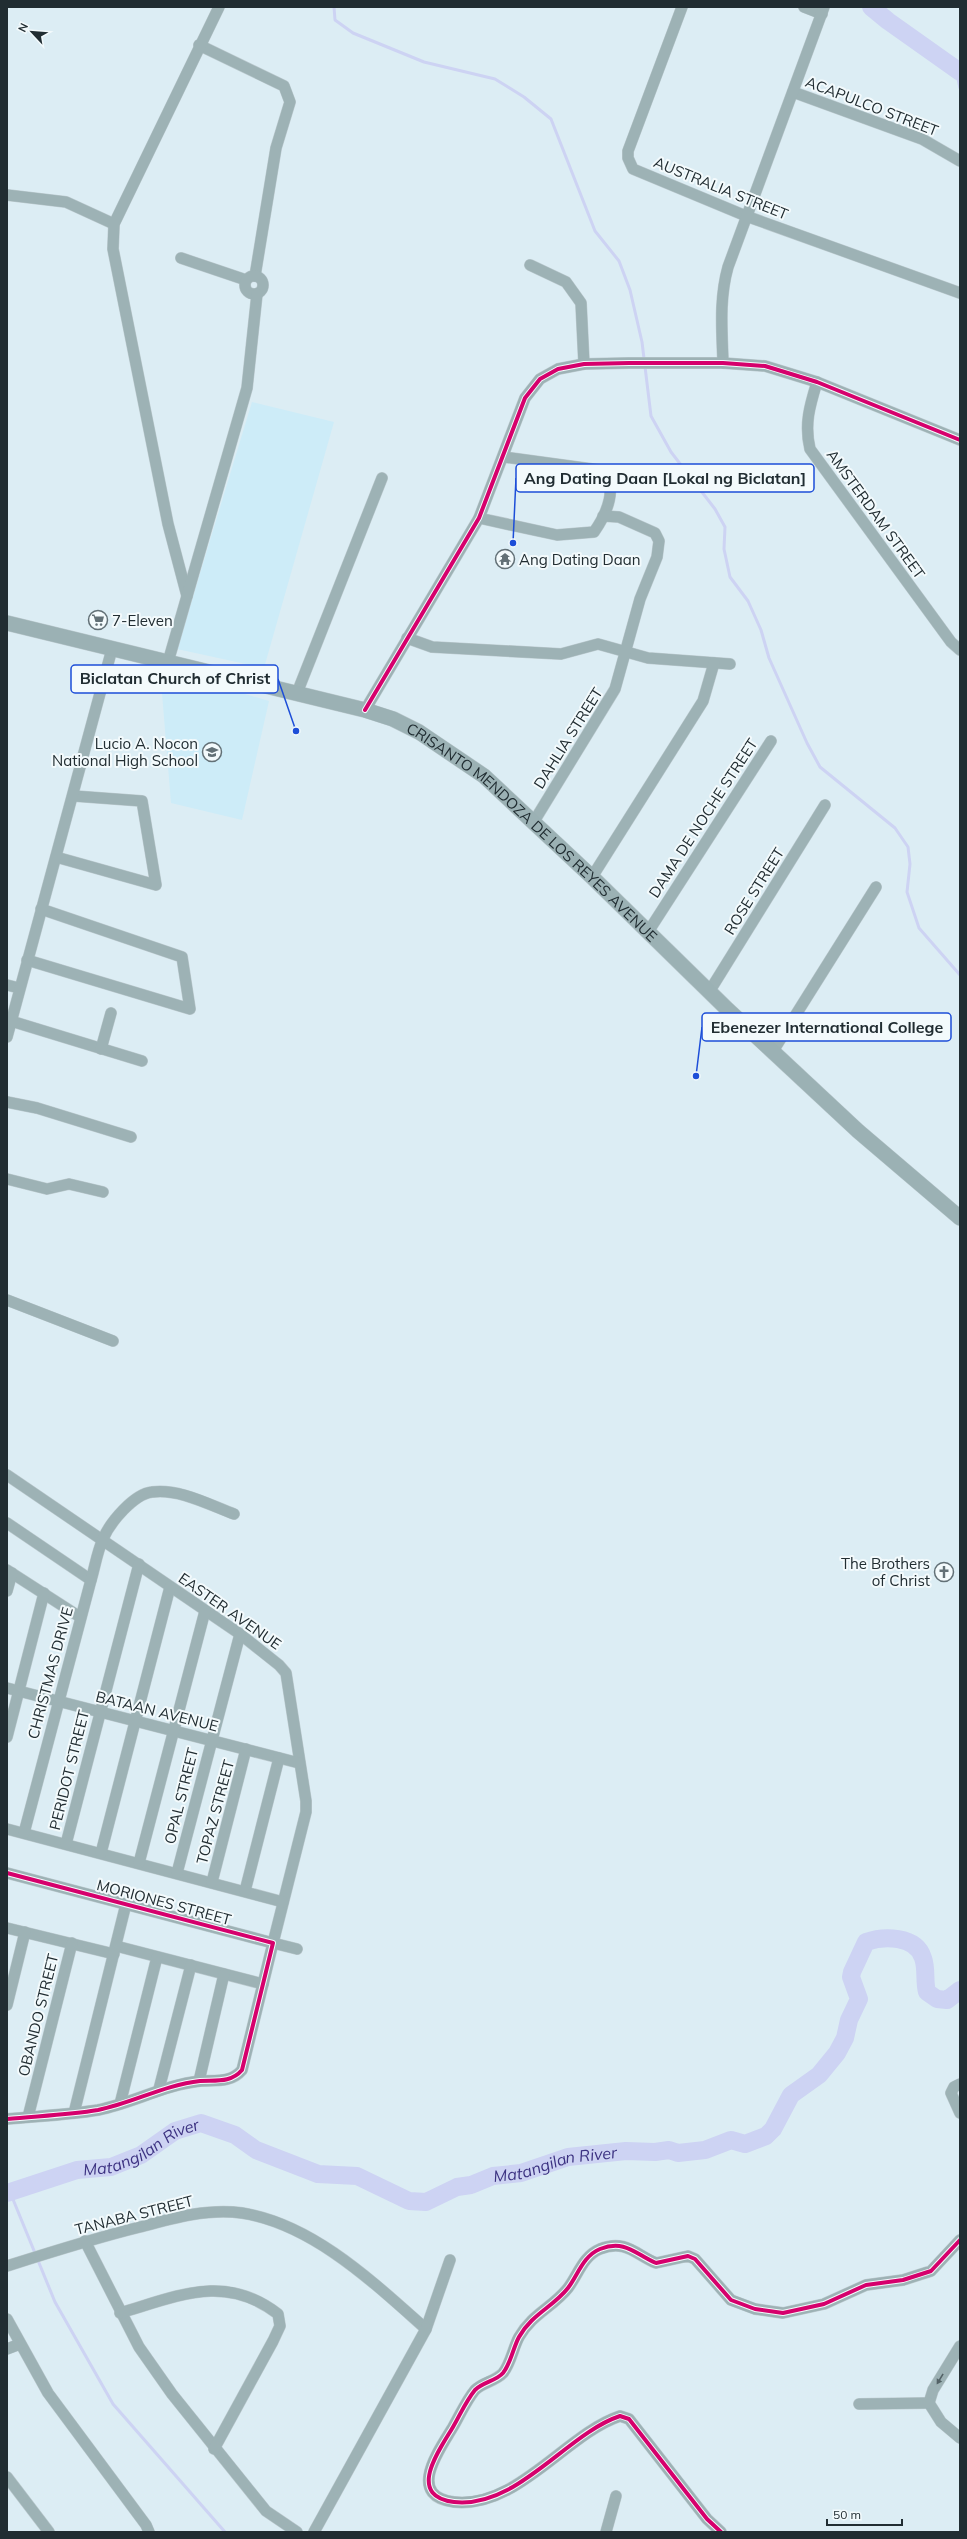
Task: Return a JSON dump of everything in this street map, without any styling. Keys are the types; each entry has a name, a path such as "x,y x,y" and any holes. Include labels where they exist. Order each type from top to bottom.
{"main road":[{"name":"CRISANTO MENDOZA DE LOS REYES AVENUE","path":"7,624 365,710 393,719 443,746 484,776 592,877 709,992 908,1175 960,1218"}],"street":[{"path":"187,596 168,524 113,249 114,224 219,7"},
{"name":"AUSTRALIA STREET","path":"682,7 628,158 633,169 746,216 960,293"},
{"path":"723,363 722,289 746,216 823,10 804,7"},
{"path":"168,662 247,388 257,294 246,290 251,278 276,148 290,102 284,86 200,45"},
{"name":"ACAPULCO STREET","path":"793,92 922,139 960,161"},
{"path":"7,195 66,202 114,224"},
{"path":"181,258 251,278"},
{"path":"530,265 566,282 581,303 584,364"},
{"path":"365,710 479,518 504,457 525,398 540,379 558,369 584,364 629,363 723,363 765,366 817,382 960,440"},
{"name":"AMSTERDAM STREET","path":"817,382 807,418 807,435 810,449 951,642 960,650"},
{"path":"479,518 557,535 594,532 604,516 612,490 609,480 599,470 504,457"},
{"path":"297,693 382,478"},
{"name":"DAHLIA STREET","path":"533,823 615,689 624,652 642,592 656,557 658,536 619,517 604,516"},
{"path":"407,638 432,647 561,654 598,644 648,658 730,664"},
{"path":"7,1035 41,909 74,796 112,650"},
{"path":"592,877 702,701 714,663"},
{"name":"DAMA DE NOCHE STREET","path":"648,932 771,741"},
{"path":"56,857 156,885 142,801 74,796"},
{"name":"ROSE STREET","path":"709,992 825,805"},
{"path":"773,1051 876,887"},
{"path":"27,960 190,1008 182,957 41,909"},
{"path":"7,984 19,988"},
{"path":"100,1049 111,1013"},
{"path":"11,1021 142,1062"},
{"path":"7,1102 37,1108 131,1137"},
{"path":"7,1179 48,1188 69,1184 103,1192"},
{"path":"7,1300 113,1341"},
{"name":"EASTER AVENUE","path":"8,1479 103,1538 170,1587 240,1634 280,1665 286,1673 306,1801 306,1812 273,1943"},
{"name":"CHRISTMAS DRIVE","path":"24,1833 80,1618 103,1538 113,1523 142,1494 153,1491 170,1492 234,1514"},
{"path":"7,1522 91,1580"},
{"name":"PERIDOT STREET","path":"66,1844 138,1564"},
{"path":"7,1591 9,1572 44,1593 80,1618"},
{"path":"100,1853 170,1587"},
{"path":"7,1737 44,1593"},
{"path":"139,1863 172,1730 205,1611"},
{"name":"OPAL STREET","path":"177,1873 240,1634"},
{"name":"BATAAN AVENUE","path":"7,1688 299,1763"},
{"name":"TOPAZ STREET","path":"212,1882 246,1749"},
{"path":"245,1891 279,1758"},
{"path":"7,1829 283,1902"},
{"name":"MORIONES STREET","path":"7,1873 298,1949"},
{"path":"74,2112 126,1904"},
{"path":"7,1928 72,1943 157,1956 263,1984"},
{"path":"7,2005 25,1932"},
{"name":"OBANDO STREET","path":"28,2117 72,1943"},
{"path":"7,2119 74,2112 120,2104 159,2090 199,2081 229,2079 242,2070 273,1943"},
{"path":"120,2104 157,1956"},
{"path":"159,2090 191,1965"},
{"path":"199,2081 224,1974"},
{"path":"960,2084 954,2088 951,2094 960,2113"},
{"name":"TANABA STREET","path":"7,2266 84,2241 184,2215 216,2212 241,2213 267,2220 330,2250 366,2276 426,2329"},
{"path":"721,2532 702,2513 629,2419 620,2416 598,2426 550,2462 510,2487 481,2500 454,2502 441,2498 431,2488 428,2470 474,2392 502,2374 519,2337 527,2324 534,2316 564,2292 583,2263 599,2249 614,2247 629,2248 656,2263 688,2256 695,2260 731,2300 755,2309 783,2313 824,2304 866,2285 903,2280 931,2272 960,2240"},
{"path":"84,2241 120,2313 139,2346 172,2394 214,2449 266,2511 296,2532"},
{"path":"314,2532 426,2329 450,2260"},
{"path":"120,2313 197,2290 219,2290 262,2301 278,2314 280,2326 273,2341 214,2449"},
{"path":"7,2319 48,2393 146,2524 149,2532"},
{"path":"7,2349 20,2344"},
{"path":"960,2346 933,2390 929,2403 941,2422 960,2438"},
{"path":"859,2404 929,2403"},
{"path":"7,2477 49,2532"},
{"path":"606,2532 616,2496"}],"shaded area":[{"path":"252,402 334,422 264,668 177,649"},
{"name":"Lucio A. Nocon National High School","path":"160,669 269,701 242,820 171,803"}],"waterway":[{"path":"334,7 335,20 353,33 424,62 495,79 524,97 551,119 595,231 619,261 630,290 642,342 651,416 671,452 715,509 725,527 724,549 730,577 748,601 761,630 769,658 807,743 820,767 895,828 908,847 910,864 907,892 919,928 960,975"},
{"path":"871,7 888,21 960,72"},
{"path":"956,70 960,88"},
{"name":"Matangilan River","path":"7,2193 77,2170 111,2167 141,2155 175,2131 201,2123 235,2135 256,2150 318,2174 357,2176 409,2201 426,2202 457,2187 471,2185 493,2176 521,2173 568,2157 626,2151 655,2152 669,2150 678,2153 705,2150 731,2140 745,2144 766,2136 773,2129 791,2095 819,2075 837,2053 845,2038 849,2020 859,1999 851,1977 866,1942 890,1938 906,1941 914,1945 919,1950 923,1958 927,1992 937,1999 947,2000 960,1990"},
{"path":"10,2192 55,2302 113,2404 225,2532"}],"cycle path":[{"path":"365,710 479,518 525,398 540,379 558,369 584,364 629,363 723,363 765,366 817,382 960,440"},
{"path":"7,1873 273,1943 242,2070 238,2074 223,2080 200,2081 174,2086 98,2110 7,2119"},
{"path":"721,2532 707,2519 629,2419 620,2416 600,2425 580,2438 520,2483 499,2494 477,2501 454,2502 439,2498 431,2491 429,2481 430,2470 441,2447 475,2390 503,2373 524,2329 536,2316 562,2295 572,2283 581,2266 589,2256 600,2249 609,2246 624,2247 656,2263 688,2256 695,2259 731,2300 755,2309 783,2313 824,2304 866,2285 903,2280 931,2271 960,2240"}],"place":[{"name":"Ang Dating Daan [Lokal ng Biclatan]","path":"513,543"},
{"name":"Ang Dating Daan","path":"505,559"},
{"name":"7-Eleven","path":"98,620"},
{"name":"Biclatan Church of Christ","path":"296,731"},
{"name":"Lucio A. Nocon National High School","path":"212,752"},
{"name":"Ebenezer International College","path":"696,1076"},
{"name":"The Brothers of Christ","path":"944,1572"}]}
